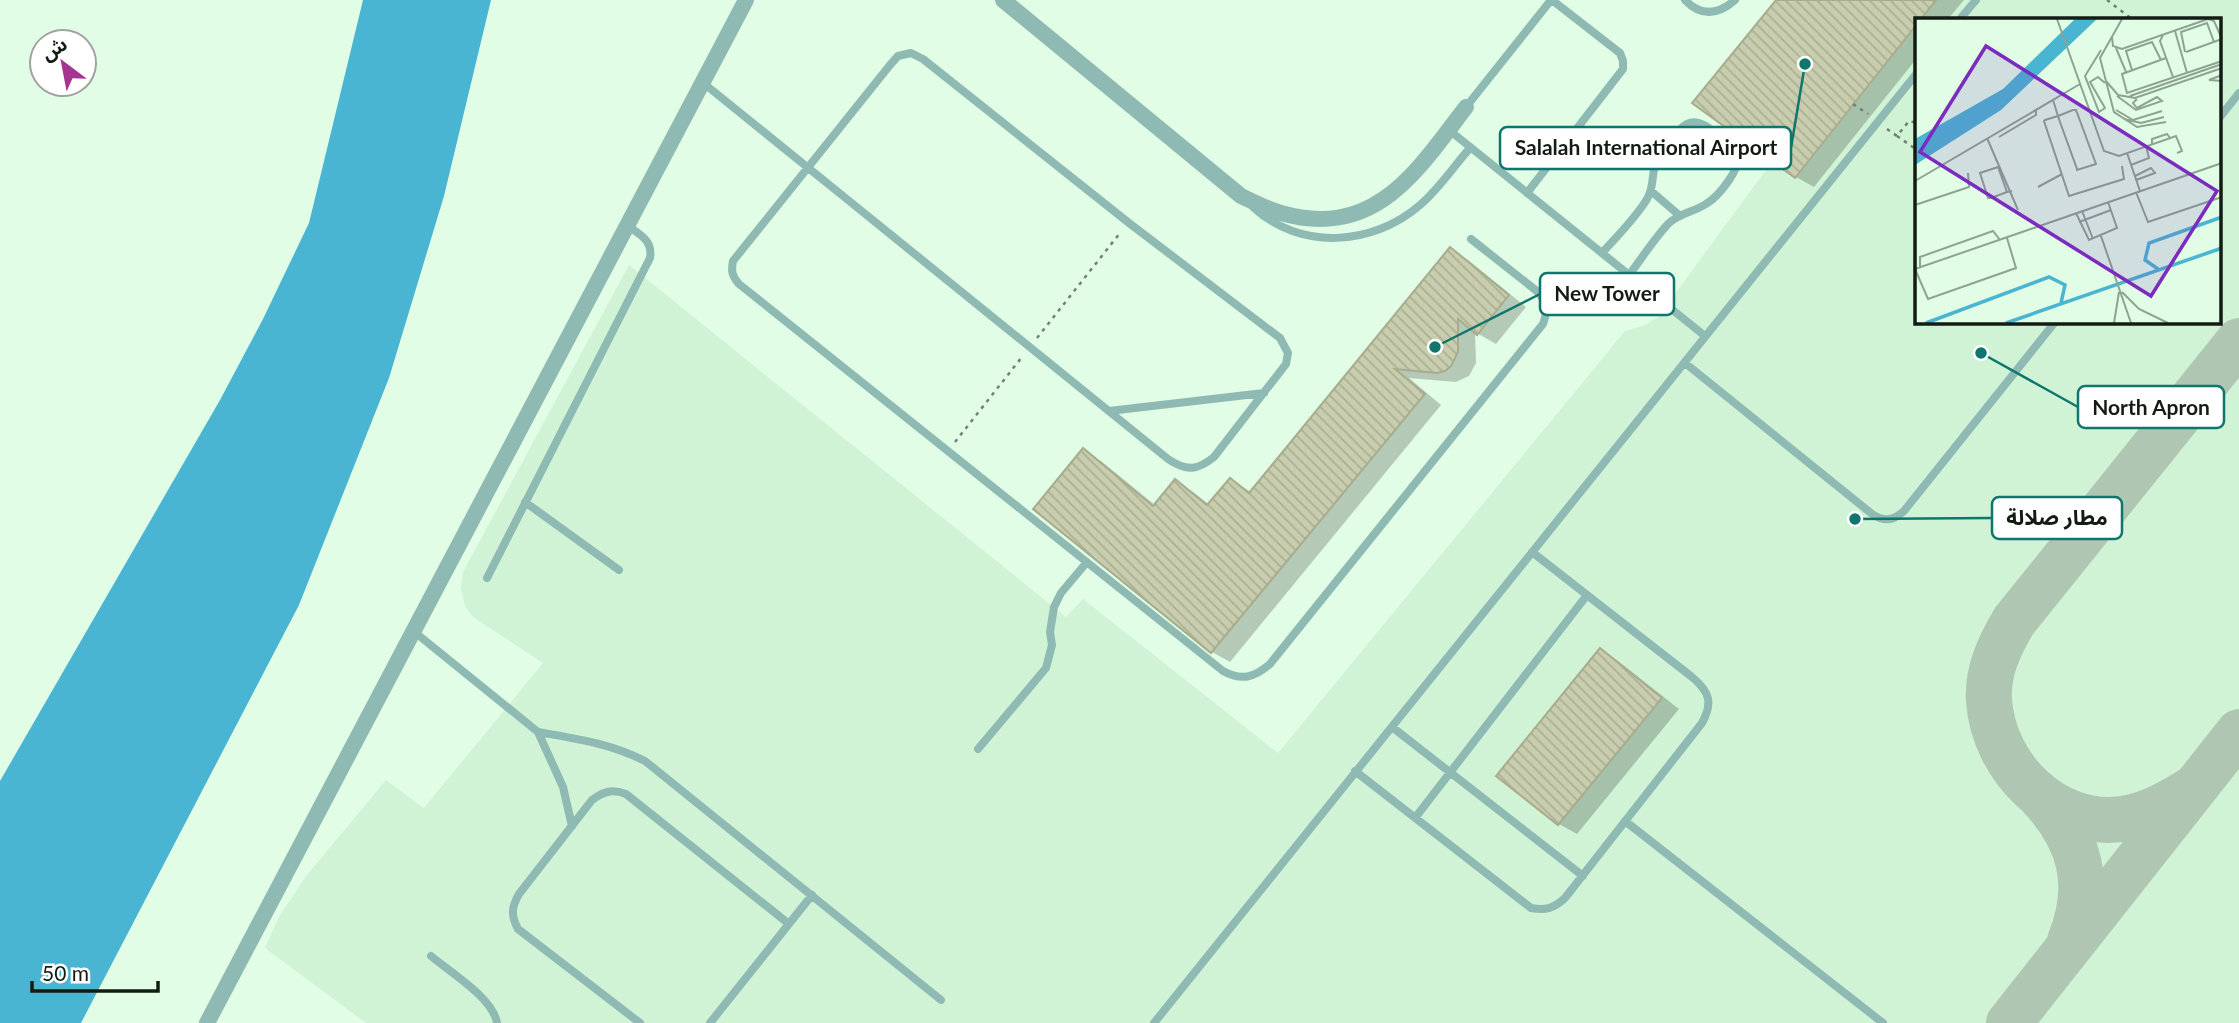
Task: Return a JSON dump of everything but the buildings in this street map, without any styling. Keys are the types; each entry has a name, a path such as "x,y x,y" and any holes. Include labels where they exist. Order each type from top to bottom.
{"street":[{"path":"207,1023 746,0"},
{"path":"1003,0 1241,196 1279,213 1318,219 1338,217 1376,205 1408,181 1466,107"}],"lane":[{"path":"1466,107 1552,0 1620,53 1623,69 1527,193"},
{"path":"1685,0 1703,12 1716,12 1735,0"},
{"path":"1961,18 1976,0"},
{"path":"702,82 808,168 1178,467 1203,466 1214,457 1286,364 1288,353 1279,338 923,59 911,53 898,56 890,65 808,168 733,261 731,269 733,277 764,305 1223,671 1234,677 1247,678 1260,673 1270,664 1543,324 1547,313 1545,301 1538,292 1471,239"},
{"path":"1154,1023 1915,75"},
{"path":"2222,114 2239,93"},
{"path":"1602,253 1646,201 1651,191 1657,159 1680,128 1687,123 1702,124 1734,147 1739,161 1737,168 1713,199 1679,215 1669,223 1629,275"},
{"path":"1449,130 1705,336"},
{"path":"1241,196 1261,214 1292,232 1330,238 1362,234 1394,222 1423,203 1470,148"},
{"path":"1651,191 1679,215"},
{"path":"487,578 650,258 652,249 649,241 627,225"},
{"path":"1685,363 1872,514 1879,519 1888,520 1904,511 2053,324"},
{"path":"1109,411 1264,393"},
{"path":"525,502 619,570"},
{"path":"1355,771 1531,908 1543,910 1556,907 1583,876 1702,723 1708,711 1708,698 1702,686 1692,677 1532,552"},
{"path":"978,749 1046,668 1052,645 1050,632 1054,607 1061,593 1087,562"},
{"path":"1415,818 1587,595"},
{"path":"412,631 538,732 564,787 572,825"},
{"path":"1392,727 1583,876"},
{"path":"538,732 595,741 621,749 645,761 942,1000"},
{"path":"640,1023 518,929 512,918 512,906 519,894 572,825 602,792 614,790 626,794 789,924"},
{"path":"1625,821 1883,1023"},
{"path":"710,1023 813,895"},
{"path":"431,956 484,1000 496,1015 497,1023"}],"path":[{"path":"2107,0 2131,18"},
{"path":"1897,136 1915,149"}],"shaded area":[{"path":"1776,0 2239,0 2239,1023 366,1023 265,948 279,917 307,875 386,780 424,808 543,663 473,617 465,606 461,588 463,572 629,265 1066,617 1083,599 1278,753 1625,331 1645,325 1658,317 1771,163 1692,103"}],"water":[{"path":"363,0 491,0 444,196 389,378 299,605 81,1023 0,1023 0,781 220,400 309,223"}],"taxiway":[{"path":"2194,788 2160,807 2122,819 2097,819 2073,814 2051,803 2015,770 2002,749 1993,725 1989,701 1990,680 2003,640 2014,621 2239,341"},
{"path":"2009,1023 2239,732"},
{"path":"2040,796 2065,829 2079,863 2081,900 2070,941"}],"place":[{"name":"Salalah International Airport","path":"1805,64"},
{"name":"New Tower","path":"1435,347"},
{"name":"North Apron","path":"1981,353"},
{"name":"مطار صلالة","path":"1855,519"}]}
